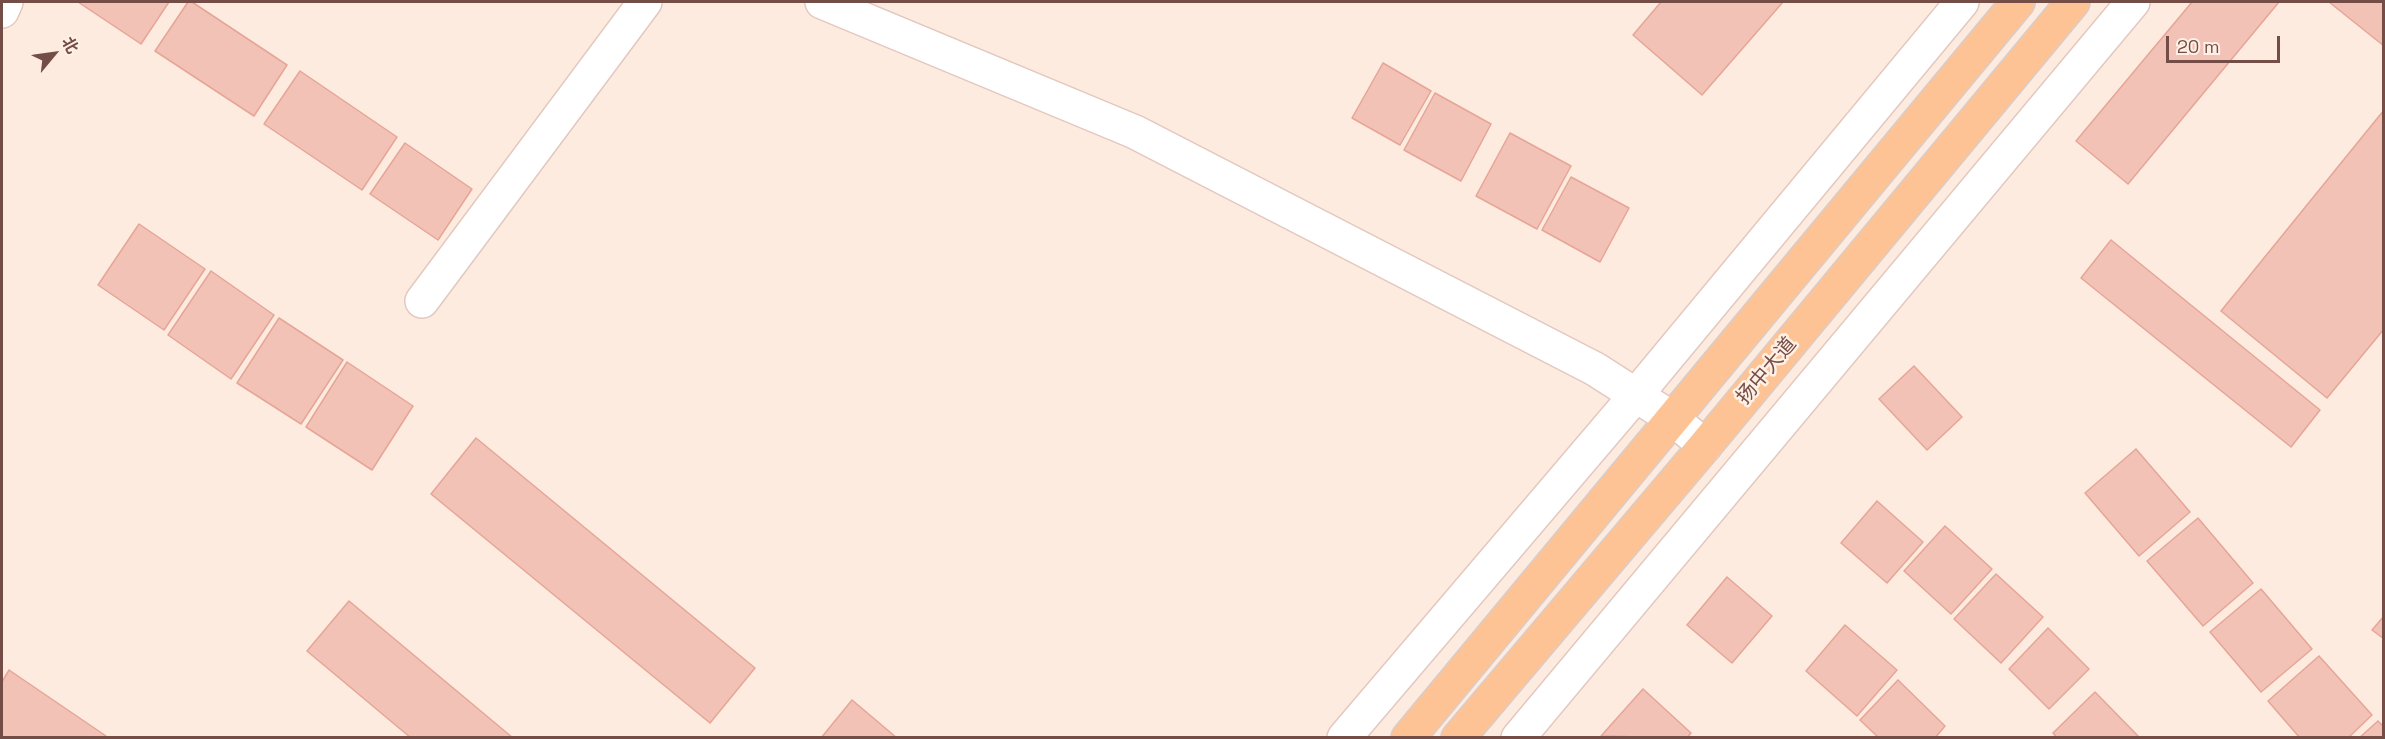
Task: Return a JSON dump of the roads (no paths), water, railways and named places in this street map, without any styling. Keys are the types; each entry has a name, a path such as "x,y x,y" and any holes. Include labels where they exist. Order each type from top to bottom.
{"main road":[{"path":"1408,738 2018,2"},
{"name":"扬中大道","path":"1458,738 1705,446 2073,2"}],"street":[{"path":"2,11 6,2"},
{"path":"422,301 645,2"},
{"path":"822,2 1135,132 1595,369 1673,419 1705,446"},
{"path":"1344,738 1636,395 1962,2"},
{"path":"1531,732 2133,2"},
{"path":"1531,650 1561,682 1531,732"}]}
